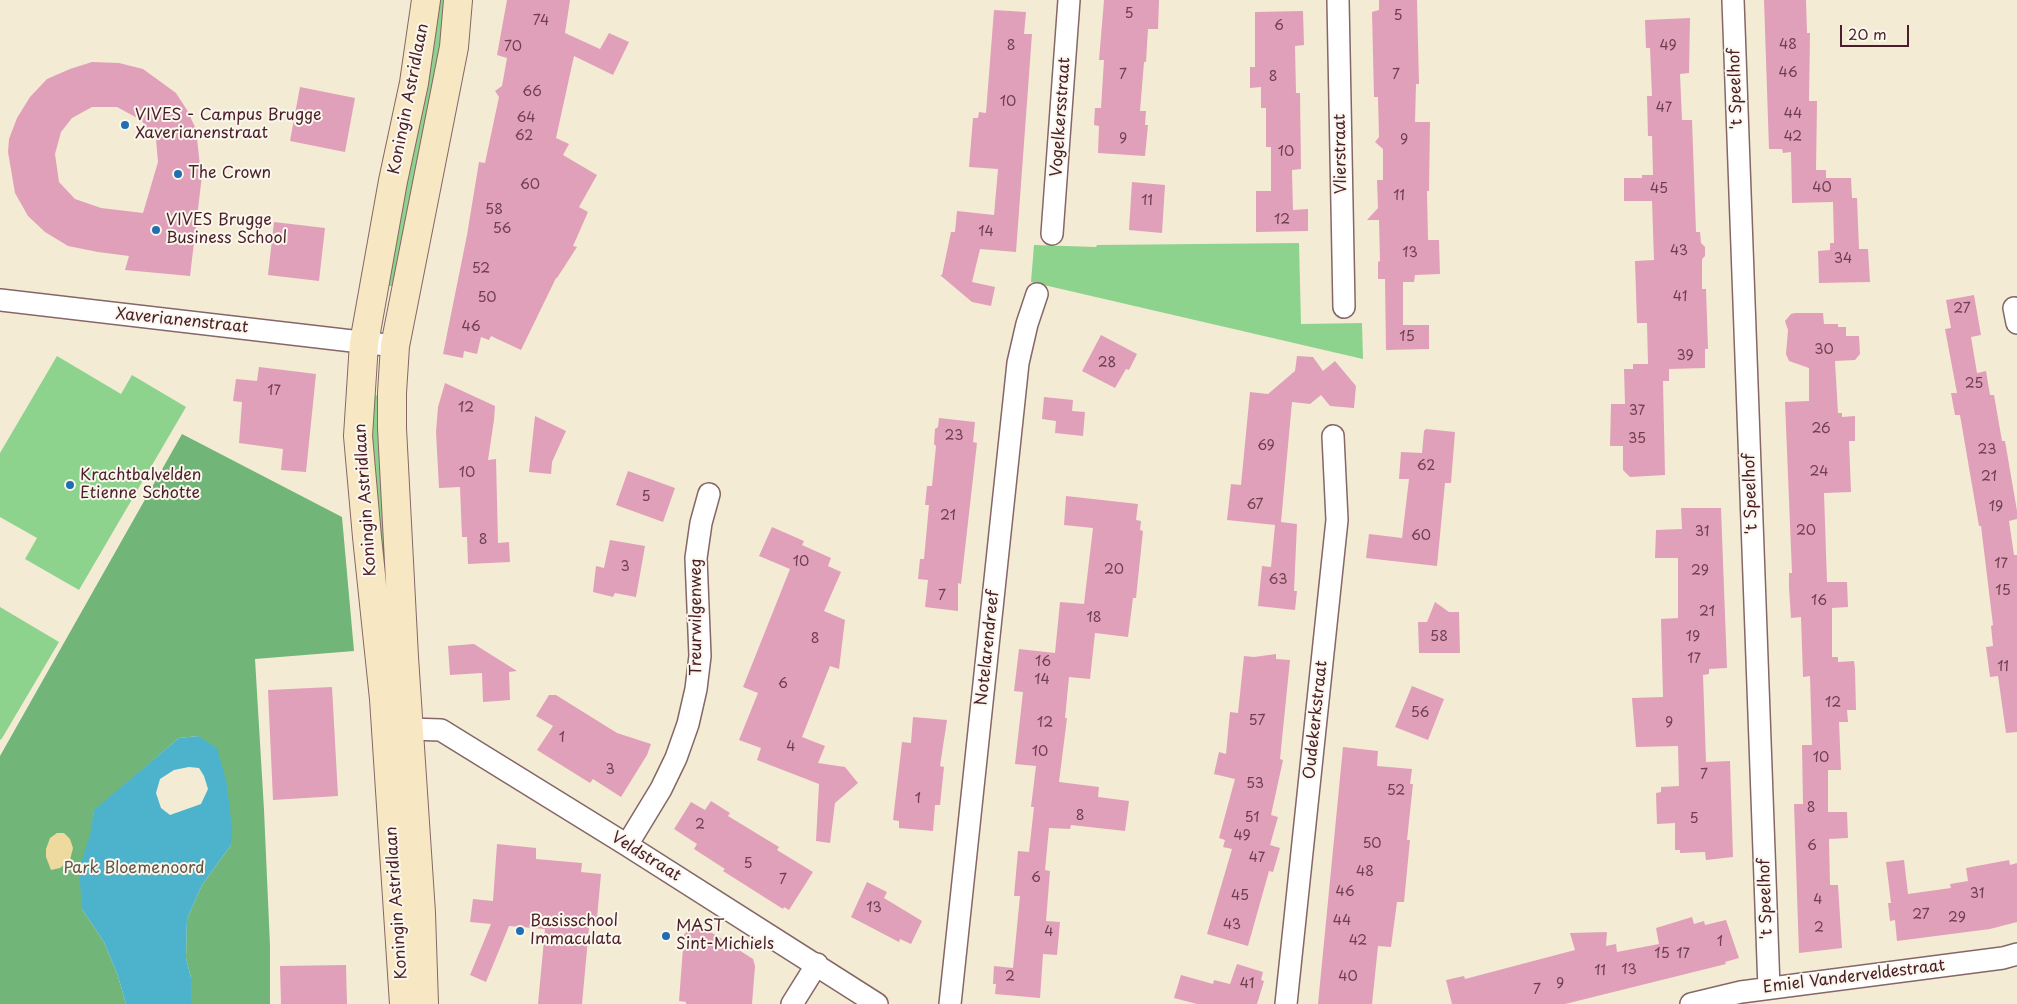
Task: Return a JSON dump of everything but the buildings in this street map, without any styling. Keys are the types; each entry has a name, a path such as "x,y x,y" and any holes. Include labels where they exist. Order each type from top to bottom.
{"main road":[{"name":"Koningin Astridlaan","path":"404,1004 384,700 358,436 364,343 414,83 426,0"},
{"name":"Koningin Astridlaan","path":"424,1004 421,913 392,428 395,346 454,47 458,0"}],"street":[{"name":"Vogelkersstraat","path":"1052,234 1069,0"},
{"name":"Vlierstraat","path":"1338,0 1344,307"},
{"name":"'t Speelhof","path":"1733,0 1769,988"},
{"name":"Notelarendreef","path":"950,1004 1018,364 1027,324 1038,294"},
{"name":"Xaverianenstraat","path":"0,300 395,346"},
{"name":"Oudekerkstraat","path":"1286,1004 1337,520 1333,436"},
{"name":"Treurwilgenweg","path":"627,844 676,758 688,724 696,689 700,656 696,558 701,523 709,494"},
{"name":"Veldstraat","path":"409,730 441,730 627,844 877,1004"},
{"name":"Emiel Vanderveldestraat","path":"1691,1004 1741,992 2003,958 2017,954"},
{"path":"792,1004 817,964"}],"green space":[{"path":"435,0 449,0 445,30 393,286 389,286 387,284"},
{"path":"1299,243 1301,324 1362,323 1363,359 1031,282 1034,245 1096,247 1097,245"},
{"name":"Krachtbalvelden Etienne Schotte","path":"57,356 121,394 132,375 186,407 79,590 25,559 37,538 0,517 0,453"},
{"path":"379,395 394,669 370,428 373,396"},
{"name":"Park Bloemenoord","path":"182,434 342,517 354,651 255,659 270,946 270,1004 191,1004 191,978 186,958 187,919 202,885 231,845 198,736 179,738 94,811 82,909 104,942 118,976 126,1004 0,1004 0,756"},
{"path":"0,607 59,642 1,740 0,739"}],"sand":[{"path":"57,833 64,833 70,839 73,848 70,860 60,868 51,870 46,857 46,849 50,838"}],"water":[{"path":"198,736 217,748 227,784 232,829 231,845 202,885 187,919 186,958 191,978 191,1004 126,1004 118,976 104,942 82,909 79,869 90,835 94,810 179,738","holes":["189,767 199,768 208,789 201,804 170,815 161,808 156,793 160,779 174,770"]}],"place":[{"name":"VIVES - Campus Brugge Xaverianenstraat","path":"125,125"},
{"name":"The Crown","path":"178,174"},
{"name":"VIVES Brugge Business School","path":"156,230"},
{"name":"Krachtbalvelden Etienne Schotte","path":"70,485"},
{"name":"Basisschool Immaculata","path":"520,931"},
{"name":"MAST Sint-Michiels","path":"666,936"}]}
